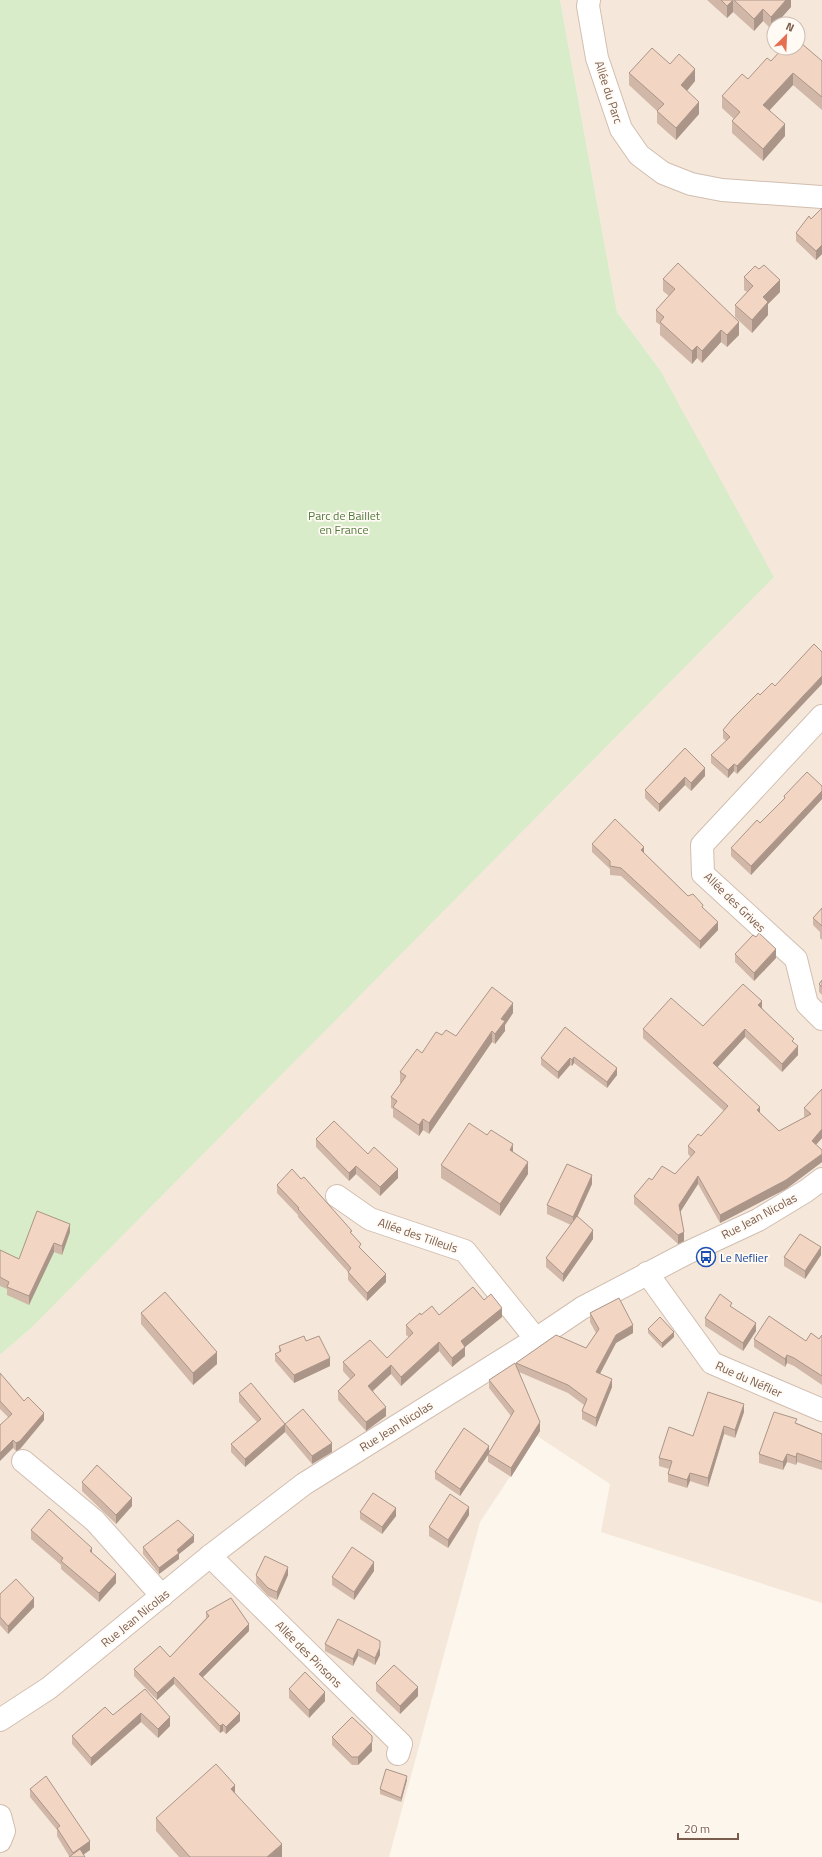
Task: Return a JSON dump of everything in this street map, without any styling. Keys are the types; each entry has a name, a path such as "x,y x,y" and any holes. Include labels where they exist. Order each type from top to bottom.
{"street":[{"name":"Allée du Parc","path":"589,0 588,6 599,65 621,129 639,155 663,173 691,184 722,190 822,197"},
{"name":"Allée des Grives","path":"822,716 702,845 703,874 796,960 807,1004 822,1019"},
{"name":"Rue Jean Nicolas","path":"0,1720 49,1688 210,1556 304,1484 582,1308 647,1273 758,1220 806,1191 822,1178"},
{"name":"Allée des Tilleuls","path":"337,1196 370,1219 465,1251 536,1338"},
{"name":"Rue du Néflier","path":"647,1273 712,1363 822,1410"},
{"path":"24,1461 95,1521 162,1596"},
{"name":"Allée des Pinsons","path":"210,1556 401,1744 398,1754"},
{"path":"0,1816 4,1831 0,1841"},
{"path":"0,1846 6,1857"}],"shaded area":[{"path":"560,0 822,0 822,1603 601,1532 610,1484 537,1436 480,1522 389,1857 0,1857 0,1355 31,1328 660,370 617,312"}],"green space":[{"name":"Parc de Baillet en France","path":"0,0 560,0 617,312 660,370 774,577 31,1328 0,1355"}],"building":[{"path":"721,0 733,0 727,6"},
{"path":"734,0 786,0 772,16 763,9 754,19"},
{"path":"806,47 822,61 822,97 793,73 763,105 785,124 763,149 732,121 740,112 722,96 742,74 748,79 767,58 771,61 776,56 806,56"},
{"path":"652,48 670,64 679,54 695,69 681,85 699,102 676,128 657,111 664,104 629,73"},
{"path":"822,208 822,245 816,251 796,233 809,216 811,219"},
{"path":"678,263 739,322 727,335 721,330 702,351 697,346 692,351 660,322 664,317 656,310 675,289 663,279"},
{"path":"764,265 780,280 763,297 768,302 752,320 735,305 753,286 744,277 755,266 759,269"},
{"path":"814,644 822,652 822,676 737,766 734,764 728,770 711,755 730,737 723,730 758,693 760,695 772,683 775,686"},
{"path":"685,748 705,768 691,783 685,777 659,804 645,790"},
{"path":"807,772 822,786 822,791 751,866 731,848 757,820 760,823 785,798 784,796"},
{"path":"615,819 644,847 641,850 688,896 693,894 703,905 702,907 718,922 700,941 621,868 610,866 610,861 592,844"},
{"path":"822,908 822,926 813,918"},
{"path":"759,933 776,949 754,973 735,954 753,935 756,937"},
{"path":"822,980 822,987 819,984"},
{"path":"743,984 762,1001 758,1005 794,1039 792,1041 798,1046 782,1064 745,1029 713,1063 760,1107 757,1110 779,1131 811,1114 804,1108 822,1089 822,1129 812,1141 822,1150 822,1154 786,1180 720,1215 698,1176 679,1205 684,1232 678,1235 634,1196 649,1178 652,1180 662,1166 675,1174 695,1152 688,1146 698,1134 701,1136 728,1106 643,1029 671,998 703,1026"},
{"path":"492,987 513,1003 501,1019 505,1021 495,1034 492,1031 429,1123 423,1119 419,1125 393,1107 397,1101 391,1097 406,1076 400,1072 417,1049 422,1053 436,1032 442,1035 446,1030 456,1036"},
{"path":"565,1027 617,1068 607,1082 574,1057 572,1060 570,1058 558,1072 541,1058"},
{"path":"334,1121 368,1154 374,1147 398,1169 380,1187 356,1166 349,1173 316,1139"},
{"path":"469,1123 487,1135 491,1130 513,1144 510,1150 528,1162 500,1204 441,1165"},
{"path":"567,1164 592,1175 573,1217 547,1205"},
{"path":"292,1169 301,1179 304,1177 352,1231 350,1232 361,1244 359,1247 386,1274 367,1293 348,1272 351,1268 277,1185"},
{"path":"37,1211 70,1224 62,1246 54,1243 29,1296 7,1287 9,1282 0,1277 0,1250 19,1259"},
{"path":"577,1216 593,1230 563,1274 546,1258"},
{"path":"800,1234 821,1247 805,1271 784,1257"},
{"path":"473,1287 484,1300 491,1294 502,1308 461,1341 465,1347 452,1358 439,1342 401,1377 391,1365 368,1386 386,1407 366,1422 338,1391 355,1375 343,1362 370,1340 387,1358 413,1333 406,1325 420,1313 421,1315 432,1306 439,1315"},
{"path":"165,1292 217,1352 193,1373 141,1313"},
{"path":"720,1294 732,1303 730,1306 756,1323 743,1343 705,1318"},
{"path":"619,1298 633,1325 616,1335 596,1372 612,1379 596,1418 582,1411 587,1399 568,1385 516,1363 556,1335 586,1348 599,1329 590,1313"},
{"path":"769,1316 806,1341 811,1333 819,1339 822,1335 822,1376 794,1358 787,1355 785,1359 754,1339"},
{"path":"660,1317 674,1332 662,1343 648,1329"},
{"path":"304,1336 306,1341 319,1336 330,1358 294,1375 275,1354 281,1351 279,1346"},
{"path":"515,1363 540,1422 511,1468 488,1454 514,1411 489,1380"},
{"path":"0,1373 24,1401 28,1397 44,1413 20,1441 16,1443 13,1440 0,1453 0,1425 12,1414 0,1401"},
{"path":"251,1383 285,1424 245,1459 231,1444 261,1419 239,1393"},
{"path":"708,1392 744,1404 735,1430 724,1426 708,1478 690,1473 687,1480 668,1474 672,1461 659,1458 669,1427 693,1436"},
{"path":"303,1409 332,1443 312,1456 285,1424"},
{"path":"774,1412 797,1419 795,1423 822,1434 822,1462 797,1453 796,1457 787,1454 783,1462 759,1454"},
{"path":"464,1428 489,1446 460,1489 435,1472"},
{"path":"97,1465 132,1498 116,1515 82,1482"},
{"path":"373,1493 396,1508 382,1527 360,1512"},
{"path":"450,1494 469,1507 448,1540 429,1527"},
{"path":"49,1509 92,1548 90,1551 116,1574 99,1593 61,1561 63,1558 31,1530"},
{"path":"178,1520 194,1535 177,1550 179,1553 159,1568 143,1547"},
{"path":"352,1547 374,1562 354,1592 332,1577"},
{"path":"265,1556 288,1567 277,1592 268,1588 256,1575"},
{"path":"16,1579 34,1598 8,1626 0,1617 0,1594"},
{"path":"231,1598 249,1624 199,1674 240,1713 226,1727 223,1724 220,1726 174,1677 157,1693 134,1669 160,1646 170,1657 209,1616 206,1612"},
{"path":"338,1619 380,1641 380,1647 375,1658 358,1649 353,1659 325,1644"},
{"path":"394,1665 418,1687 400,1706 376,1683"},
{"path":"305,1672 325,1692 309,1710 289,1689"},
{"path":"145,1689 170,1717 158,1729 141,1713 91,1758 72,1736 105,1707 113,1715"},
{"path":"352,1717 372,1736 372,1742 358,1757 352,1757 332,1737"},
{"path":"216,1764 235,1785 231,1789 282,1844 267,1857 190,1857 156,1818"},
{"path":"386,1769 407,1776 401,1798 380,1789"},
{"path":"46,1776 90,1841 73,1853 57,1828 60,1826 30,1789"},
{"path":"80,1849 85,1857 69,1857"}],"place":[{"name":"Le Neflier","path":"706,1257"}]}
